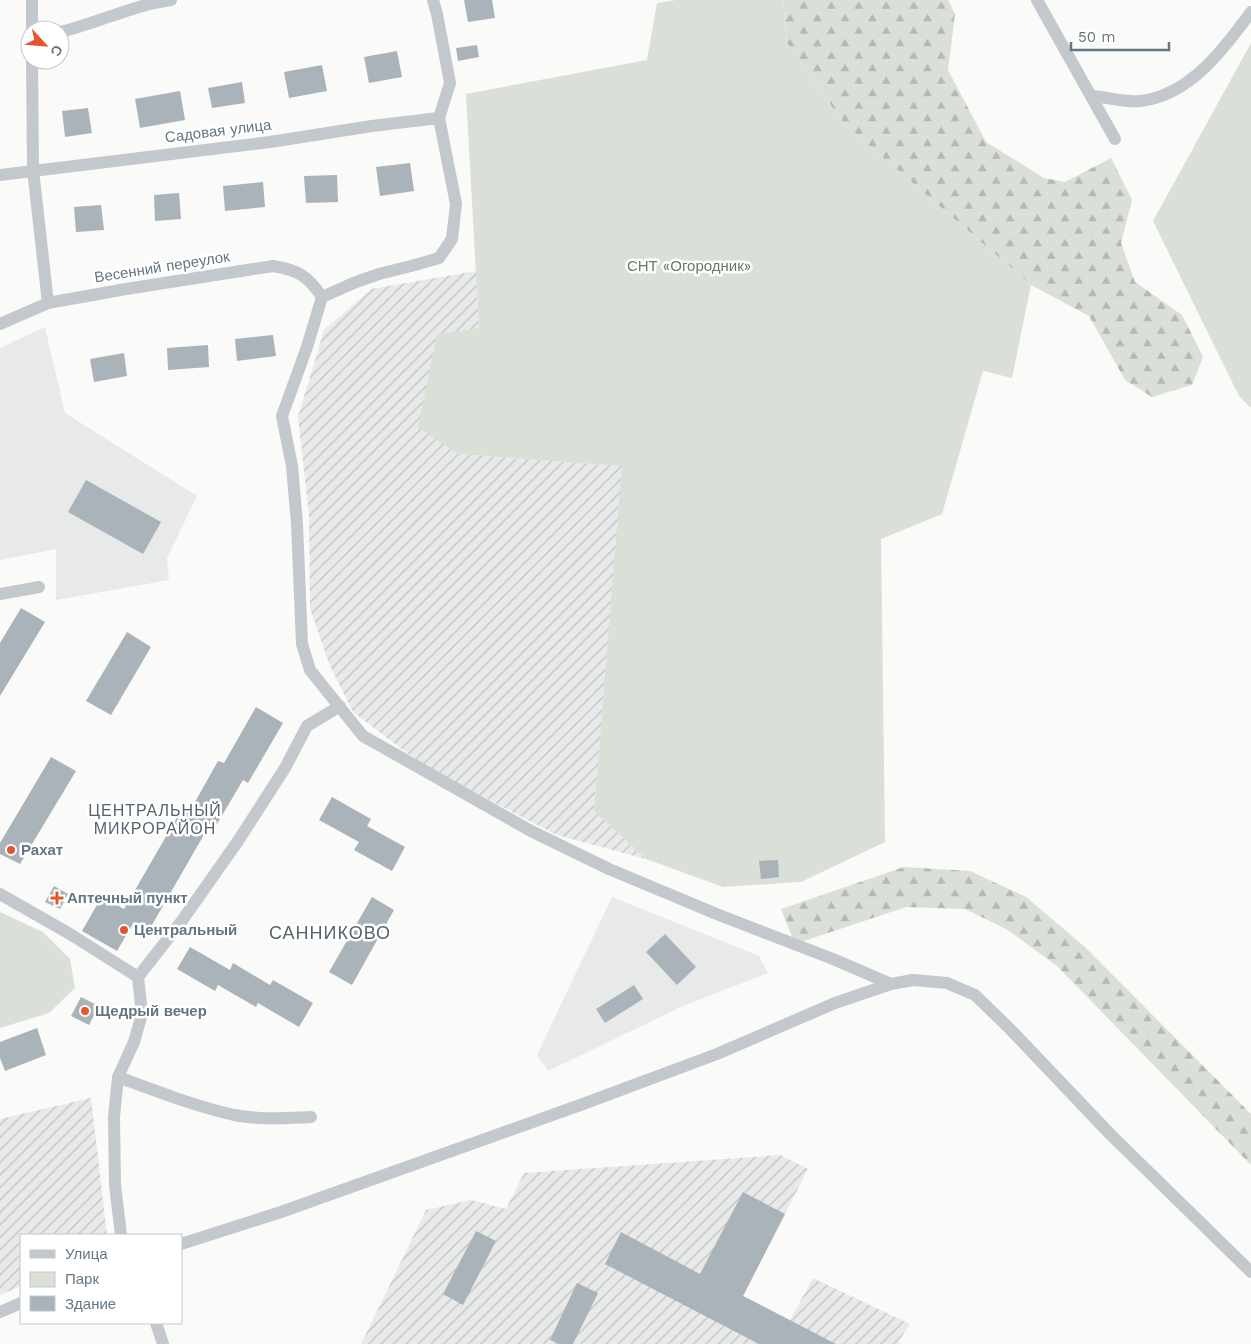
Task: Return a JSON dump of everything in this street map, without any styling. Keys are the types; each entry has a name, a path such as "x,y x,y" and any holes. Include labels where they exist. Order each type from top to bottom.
{"street":[{"path":"32,0 32,20"},
{"path":"70,29 121,12 171,0"},
{"path":"433,0 450,83 440,118 456,204 452,238 438,258 379,274 322,297 304,357 282,416 292,466 297,524 302,644 310,670 363,736 531,831 609,869 891,984"},
{"path":"1037,0 1115,139"},
{"path":"1092,96 1139,101 1161,97 1188,82 1228,43 1251,12"},
{"path":"32,70 33,170 48,303"},
{"name":"Садовая улица","path":"0,175 270,142 372,126 440,118"},
{"name":"Весенний переулок","path":"0,324 48,303 273,266 291,269 306,277 322,297"},
{"path":"0,594 39,587"},
{"path":"121,1234 115,1185 114,1117 118,1077 134,1042 142,1014 138,977 181,922 238,841 285,768 307,726 340,706"},
{"path":"0,894 70,934 138,977"},
{"path":"182,1244 281,1212 717,1054 835,1003 891,984 913,980 947,983 975,995 1111,1135 1251,1272"},
{"path":"118,1077 178,1099 235,1115 270,1119 311,1117"},
{"path":"0,1312 20,1303"},
{"path":"156,1324 163,1344"}],"shaded area":[{"path":"476,271 479,328 458,454 623,466 594,811 646,859 557,835 427,768 353,712 330,666 310,609 309,515 298,417 324,330 371,289"},
{"path":"45,327 65,413 197,496 167,558 169,580 56,600 56,549 0,560 0,348"},
{"path":"612,897 759,956 768,973 683,1006 548,1071 537,1055"},
{"path":"91,1098 107,1234 20,1234 20,1286 0,1295 0,1119"},
{"path":"780,1155 808,1169 743,1296 790,1320 813,1278 910,1324 898,1342 901,1344 361,1344 426,1210 471,1200 506,1209 524,1173"}],"green space":[{"name":"СНТ «Огородник»","path":"676,0 783,0 787,43 844,124 1031,285 1012,378 983,371 942,514 881,539 885,842 801,882 723,887 646,859 594,811 622,466 458,454 418,427 437,334 479,328 466,94 647,60 657,3"},
{"path":"783,0 948,0 955,14 948,70 986,142 1044,178 1065,182 1111,158 1132,200 1121,243 1135,282 1182,315 1203,357 1192,385 1152,397 1125,380 1089,316 1031,285 844,124 787,43"},
{"path":"1251,43 1251,408 1239,396 1153,221"},
{"path":"904,867 970,871 1026,897 1085,947 1251,1114 1251,1165 1057,966 1008,930 965,909 906,907 795,944 781,909"},
{"path":"0,912 43,932 70,959 75,988 49,1013 0,1028"}],"building":[{"path":"464,0 492,0 495,18 468,22"},
{"path":"477,45 479,57 458,61 456,48"},
{"path":"397,51 402,77 369,83 364,57"},
{"path":"322,65 327,91 289,98 284,72"},
{"path":"242,82 245,103 212,108 208,88"},
{"path":"180,91 185,120 140,128 135,99"},
{"path":"88,108 92,133 65,137 62,111"},
{"path":"410,163 414,191 380,196 376,167"},
{"path":"337,175 338,202 306,203 304,176"},
{"path":"263,182 265,207 225,211 223,186"},
{"path":"179,193 181,219 155,221 154,195"},
{"path":"101,205 104,230 76,232 74,207"},
{"path":"273,335 276,356 237,361 235,339"},
{"path":"208,345 209,367 168,370 167,348"},
{"path":"124,353 127,376 94,382 90,359"},
{"path":"86,480 161,522 143,554 68,512"},
{"path":"21,608 45,622 0,696 0,643"},
{"path":"127,632 151,647 111,715 86,701"},
{"path":"256,707 283,723 248,783 243,780 214,829 209,826 149,930 134,922 117,951 82,931 102,896 124,909 183,807 190,811 218,761 224,763"},
{"path":"51,757 76,771 20,864 0,854 0,843"},
{"path":"332,797 371,819 367,826 405,847 392,871 354,850 359,842 319,820"},
{"path":"778,860 779,877 761,879 759,861"},
{"path":"54,886 68,894 60,909 45,902"},
{"path":"372,897 394,910 352,985 329,972"},
{"path":"665,934 696,967 677,985 646,952"},
{"path":"190,947 230,970 233,963 270,985 273,980 313,1003 299,1027 258,1003 256,1007 218,985 215,991 177,969"},
{"path":"634,985 643,999 605,1023 596,1009"},
{"name":"Щедрый вечер","path":"81,997 99,1006 89,1025 71,1016"},
{"path":"37,1028 46,1055 5,1071 0,1058 0,1042"},
{"path":"743,1192 785,1214 743,1296 836,1344 759,1344 605,1264 621,1232 700,1274"},
{"path":"476,1231 496,1241 463,1305 443,1294"},
{"path":"577,1283 598,1293 573,1344 559,1344 550,1340"}],"place":[{"name":"Рахат","path":"11,850"},
{"name":"Аптечный пункт","path":"57,898"},
{"name":"Центральный","path":"124,930"},
{"name":"Щедрый вечер","path":"85,1011"}],"district":[{"name":"ЦЕНТРАЛЬНЫЙ МИКРОРАЙОН","path":"155,819"},
{"name":"САННИКОВО","path":"330,932"}]}
